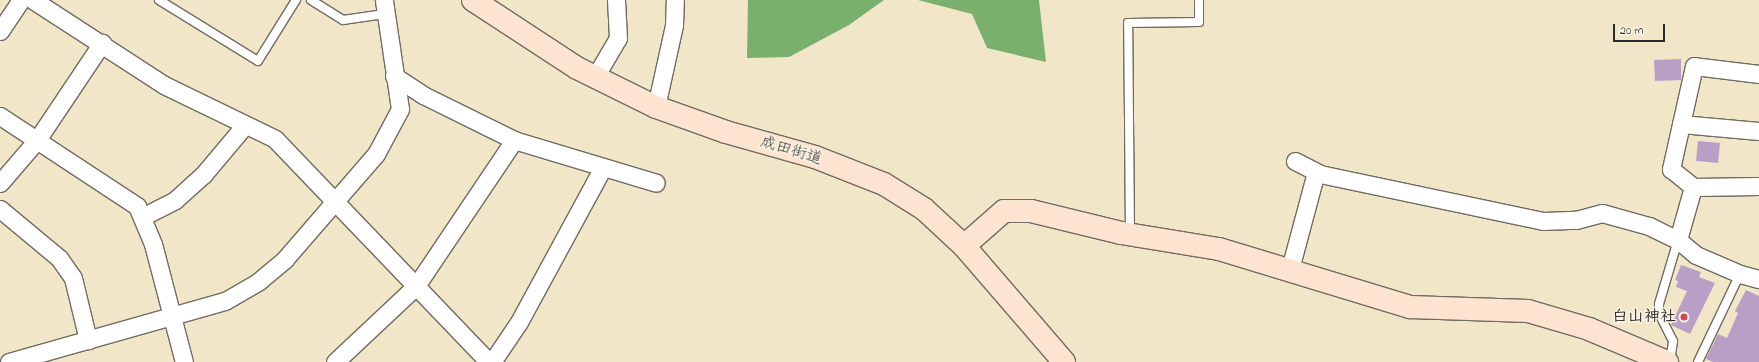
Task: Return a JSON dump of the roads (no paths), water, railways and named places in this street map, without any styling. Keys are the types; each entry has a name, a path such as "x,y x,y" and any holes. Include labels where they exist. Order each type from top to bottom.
{"street":[{"path":"0,32 21,0"},
{"path":"34,0 102,43 164,85 275,139 490,362 519,322 603,167"},
{"name":"成田街道","path":"473,0 577,68 656,107 726,132 815,157 884,184 924,209 964,246 1064,362"},
{"path":"595,77 618,38 616,0"},
{"path":"656,107 674,25 675,0"},
{"path":"9,362 225,301 259,281 285,259 376,154 400,109 384,7"},
{"path":"0,183 37,140 102,43"},
{"path":"1759,74 1694,66 1671,169 1686,184 1693,187 1759,186"},
{"path":"394,76 423,95 514,140 656,183"},
{"path":"0,116 137,206 153,244 184,362"},
{"path":"1681,124 1759,131"},
{"path":"142,217 174,200 203,175 245,125"},
{"path":"335,362 416,286 514,140"},
{"path":"1294,161 1316,172 1543,221 1576,220 1602,212 1649,226 1678,240 1696,256 1759,280"},
{"path":"1290,269 1316,172"},
{"path":"1678,240 1693,187"},
{"path":"0,209 59,258 73,278 88,340"},
{"path":"964,246 1004,212 1031,211 1130,234 1219,249 1290,269 1410,307 1528,311 1589,329 1668,362"}],"lane":[{"path":"159,0 258,61 296,0"},
{"path":"311,0 343,20 384,7"},
{"path":"1130,234 1128,23 1199,22 1199,0"},
{"path":"1668,362 1673,341 1664,327 1659,309 1678,240"},
{"path":"1698,362 1740,274"}],"place":[{"name":"白山神社","path":"1684,317"}]}
